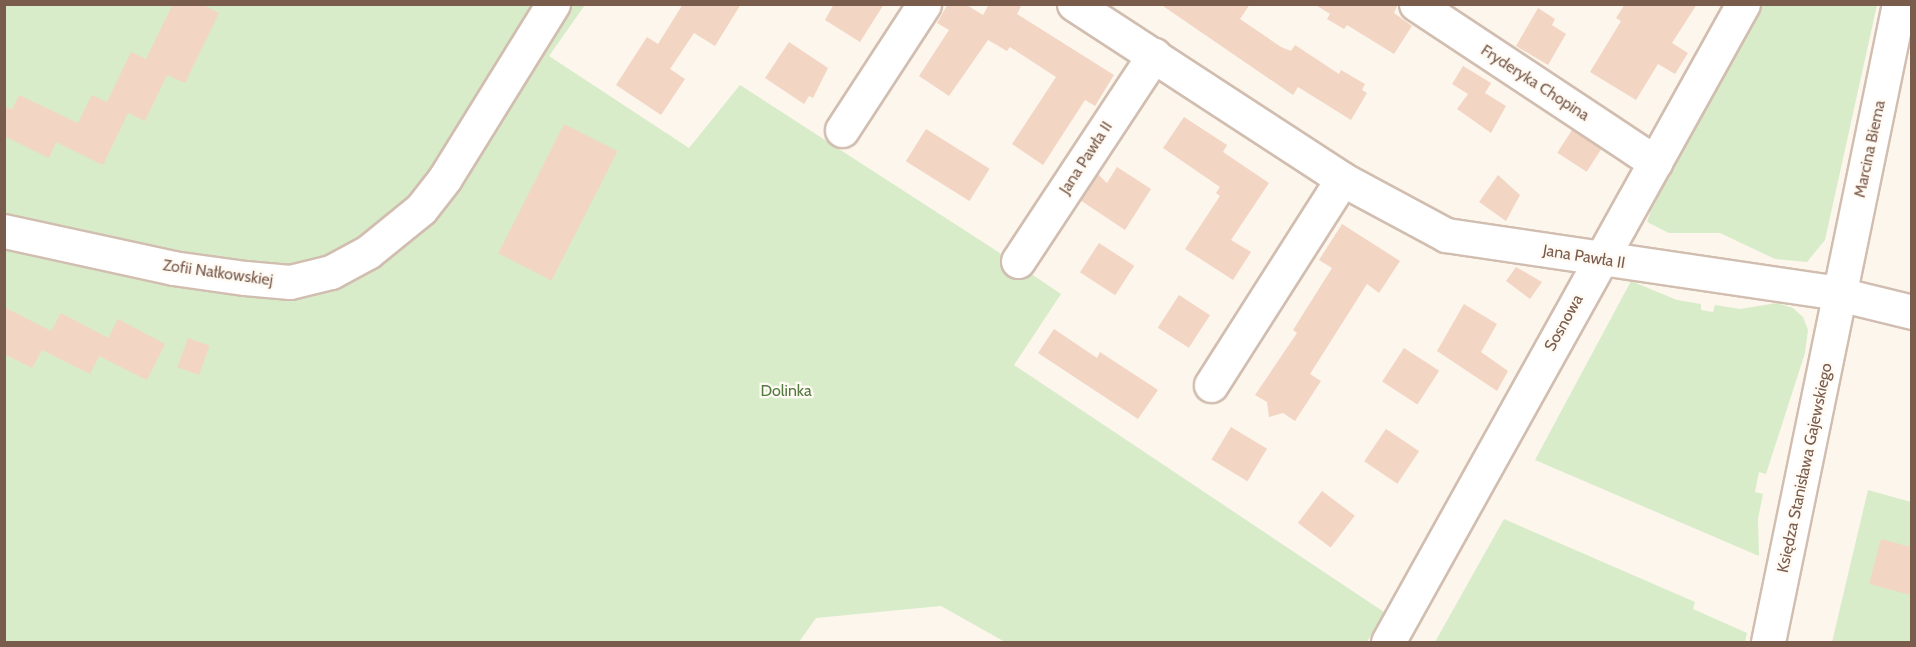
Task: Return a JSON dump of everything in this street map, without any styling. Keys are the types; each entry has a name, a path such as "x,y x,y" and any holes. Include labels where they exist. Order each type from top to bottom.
{"street":[{"name":"Zofii Nałkowskiej","path":"4,231 173,268 245,278 290,282 331,272 368,252 422,209 445,178 553,4"},
{"path":"842,130 924,4"},
{"name":"Jana Pawła II","path":"1074,4 1342,179 1446,235 1599,260 1839,293 1911,312"},
{"name":"Fryderyka Chopina","path":"1416,4 1655,162"},
{"name":"Marcina Biema","path":"1839,293 1899,4"},
{"name":"Sosnowa","path":"1388,642 1655,162 1732,9"},
{"name":"Jana Pawła II","path":"1018,261 1154,55"},
{"path":"1211,385 1342,179"},
{"name":"Księdza Stanisława Gajewskiego","path":"1768,642 1839,293"}],"green space":[{"name":"Dolinka","path":"4,5 585,5 549,56 689,148 740,85 1006,257 1061,294 1014,365 1384,612 1367,642 1005,642 941,606 816,618 799,642 5,642"},
{"path":"1763,5 1877,5 1825,240 1807,262 1775,259 1720,233 1669,233 1647,222 1657,192"},
{"path":"1631,281 1677,300 1701,304 1701,310 1713,312 1715,305 1740,309 1777,303 1793,308 1803,317 1808,330 1805,353 1766,474 1759,472 1755,492 1763,494 1758,519 1759,556 1535,460"},
{"path":"1868,490 1911,502 1911,642 1832,642"},
{"path":"1504,519 1695,602 1693,609 1747,633 1745,642 1435,642"}],"building":[{"path":"173,4 201,4 219,13 185,83 167,75 145,121 128,113 103,165 56,142 49,158 4,136 4,106 12,110 19,95 78,123 92,95 107,102 131,52 146,59"},
{"path":"683,4 741,4 715,46 694,33 670,69 685,79 661,115 616,85 647,37 658,44"},
{"path":"834,4 884,4 860,42 825,20"},
{"path":"948,4 965,4 983,15 989,4 1022,4 1017,14 1114,75 1095,106 1085,100 1043,165 1012,144 1056,77 1010,47 1007,51 988,40 949,96 919,76 949,30 937,23"},
{"path":"1160,4 1250,4 1240,19 1281,47 1291,51 1295,45 1339,74 1341,70 1365,84 1362,90 1367,93 1351,120 1298,87 1293,95"},
{"path":"1314,4 1398,4 1394,13 1412,26 1394,54 1347,25 1344,29 1327,19 1330,14"},
{"path":"1625,4 1697,4 1672,43 1688,53 1675,74 1658,64 1636,100 1590,72 1621,21 1616,18"},
{"path":"1538,8 1555,19 1552,25 1566,34 1548,65 1516,46"},
{"path":"789,42 828,68 813,98 809,96 804,104 765,78"},
{"path":"1463,66 1491,83 1485,93 1506,106 1491,133 1457,109 1468,94 1452,84"},
{"path":"1184,117 1227,145 1223,152 1269,183 1231,240 1251,252 1233,280 1185,249 1220,196 1216,193 1220,187 1163,148"},
{"path":"564,124 617,151 552,280 498,253"},
{"path":"926,129 990,169 969,201 906,161"},
{"path":"1572,130 1601,149 1587,172 1557,153"},
{"path":"1117,167 1151,189 1125,230 1080,200 1098,174 1107,183"},
{"path":"1498,175 1520,195 1506,221 1479,202"},
{"path":"1342,224 1400,261 1379,293 1367,284 1310,374 1321,381 1295,421 1283,413 1269,417 1267,402 1255,395 1297,333 1293,330 1332,268 1319,260"},
{"path":"1099,243 1134,266 1115,295 1080,272"},
{"path":"1516,267 1542,282 1530,299 1506,281"},
{"path":"1179,295 1210,315 1189,348 1158,328"},
{"path":"1464,304 1497,324 1481,352 1508,371 1497,391 1437,351"},
{"path":"4,307 51,331 61,313 108,338 118,319 165,344 147,380 99,356 90,374 42,350 32,368 4,354"},
{"path":"1054,329 1097,358 1100,352 1158,390 1138,419 1038,353"},
{"path":"188,338 210,346 199,375 177,367"},
{"path":"1404,348 1439,371 1417,404 1382,382"},
{"path":"1231,427 1267,449 1247,481 1211,460"},
{"path":"1386,429 1419,451 1397,484 1364,461"},
{"path":"1322,491 1355,516 1331,548 1298,523"},
{"path":"1881,539 1911,547 1911,595 1869,584"}]}
